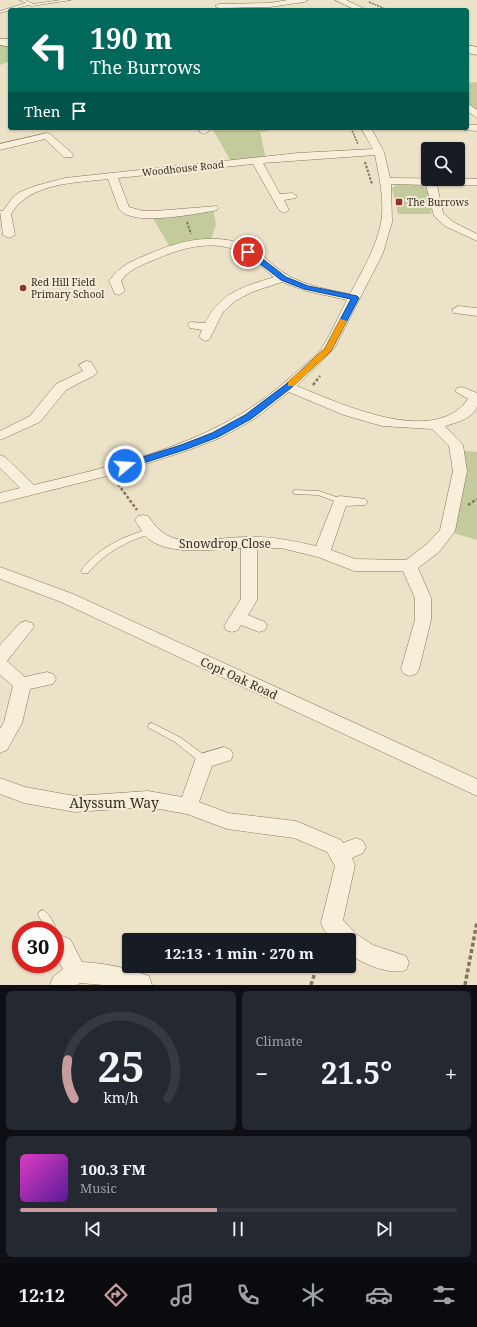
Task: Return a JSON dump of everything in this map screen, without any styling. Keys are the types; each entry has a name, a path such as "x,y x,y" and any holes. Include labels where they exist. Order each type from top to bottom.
{"street":[{"path":"220,6 275,7 304,0"},
{"path":"339,0 358,8"},
{"path":"469,108 477,115"},
{"path":"0,498 110,471 209,437 248,417 288,387 328,349 374,261 383,238 387,222 386,182 379,152 367,130"},
{"path":"0,146 44,132 68,155"},
{"name":"Woodhouse Road","path":"3,214 16,198 32,190 66,181 112,175 326,154 379,152"},
{"path":"258,161 284,210"},
{"path":"112,175 124,209 131,214 151,215 213,208"},
{"path":"386,182 421,182"},
{"path":"465,182 477,182"},
{"path":"432,186 438,214 449,224 475,234"},
{"path":"277,197 292,196"},
{"path":"3,214 9,235"},
{"path":"119,292 115,281 120,271 170,247 195,242 218,242 248,252 284,278 306,288 355,298"},
{"path":"108,266 120,271"},
{"path":"194,324 207,332 218,310 233,298 244,292 284,278"},
{"path":"458,310 477,312"},
{"path":"0,436 35,419 61,387 86,371 103,377"},
{"path":"288,387 349,412 387,423 436,426 455,418 468,410 476,398 462,391"},
{"path":"410,669 423,620 423,598 409,566 432,548 447,531 460,471 456,445 436,426"},
{"path":"0,460 30,490"},
{"path":"322,553 340,501 360,502"},
{"name":"Snowdrop Close","path":"146,526 157,538 182,545 249,542 281,543 322,553 354,565 409,566"},
{"path":"249,542 249,600 235,622 259,626"},
{"name":"Copt Oak Road","path":"0,573 67,598 477,788"},
{"path":"0,657 26,627"},
{"path":"0,665 22,684"},
{"path":"22,684 47,679"},
{"path":"0,745 13,723 22,684"},
{"path":"188,806 204,760 224,755"},
{"name":"Alyssum Way","path":"0,786 24,795 75,804 148,799 188,806 227,821 296,830 347,850 332,923 341,933"},
{"path":"356,946 367,954 398,963"},
{"path":"64,963 68,978 97,973 141,984"}],"lane":[{"path":"22,0 27,4"},
{"path":"14,8 27,4 40,4 68,0"},
{"path":"296,492 319,493 340,501"},
{"path":"85,571 94,559 103,551 146,526"},
{"path":"152,726 178,740 204,760"},
{"path":"43,915 47,921"}],"path":[{"path":"365,0 383,8"},
{"path":"352,130 362,153 373,187"},
{"path":"182,211 195,242"},
{"path":"306,394 322,372"},
{"path":"120,476 114,478 121,491 133,503 146,526"},
{"path":"466,985 477,922"},
{"path":"311,985 315,973"}],"green space":[{"path":"0,45 8,45 8,62 0,65"},
{"path":"477,82 477,115 469,108 469,83"},
{"path":"213,130 265,130 260,131 266,160 232,163"},
{"path":"398,184 417,184 425,187 430,194 432,214 398,214 392,188"},
{"path":"213,208 216,225 210,242 170,247 151,215"},
{"path":"457,450 477,452 477,540 447,531"}],"slow traffic":[{"path":"291,384 328,349 343,321"}],"place":[{"name":"The Burrows","path":"399,202"},
{"name":"Red Hill Field Primary School","path":"23,288"}],"route":[{"path":"125,466 184,447 215,435 248,417 288,387 328,349 355,298 306,288 284,278 248,252"}]}
